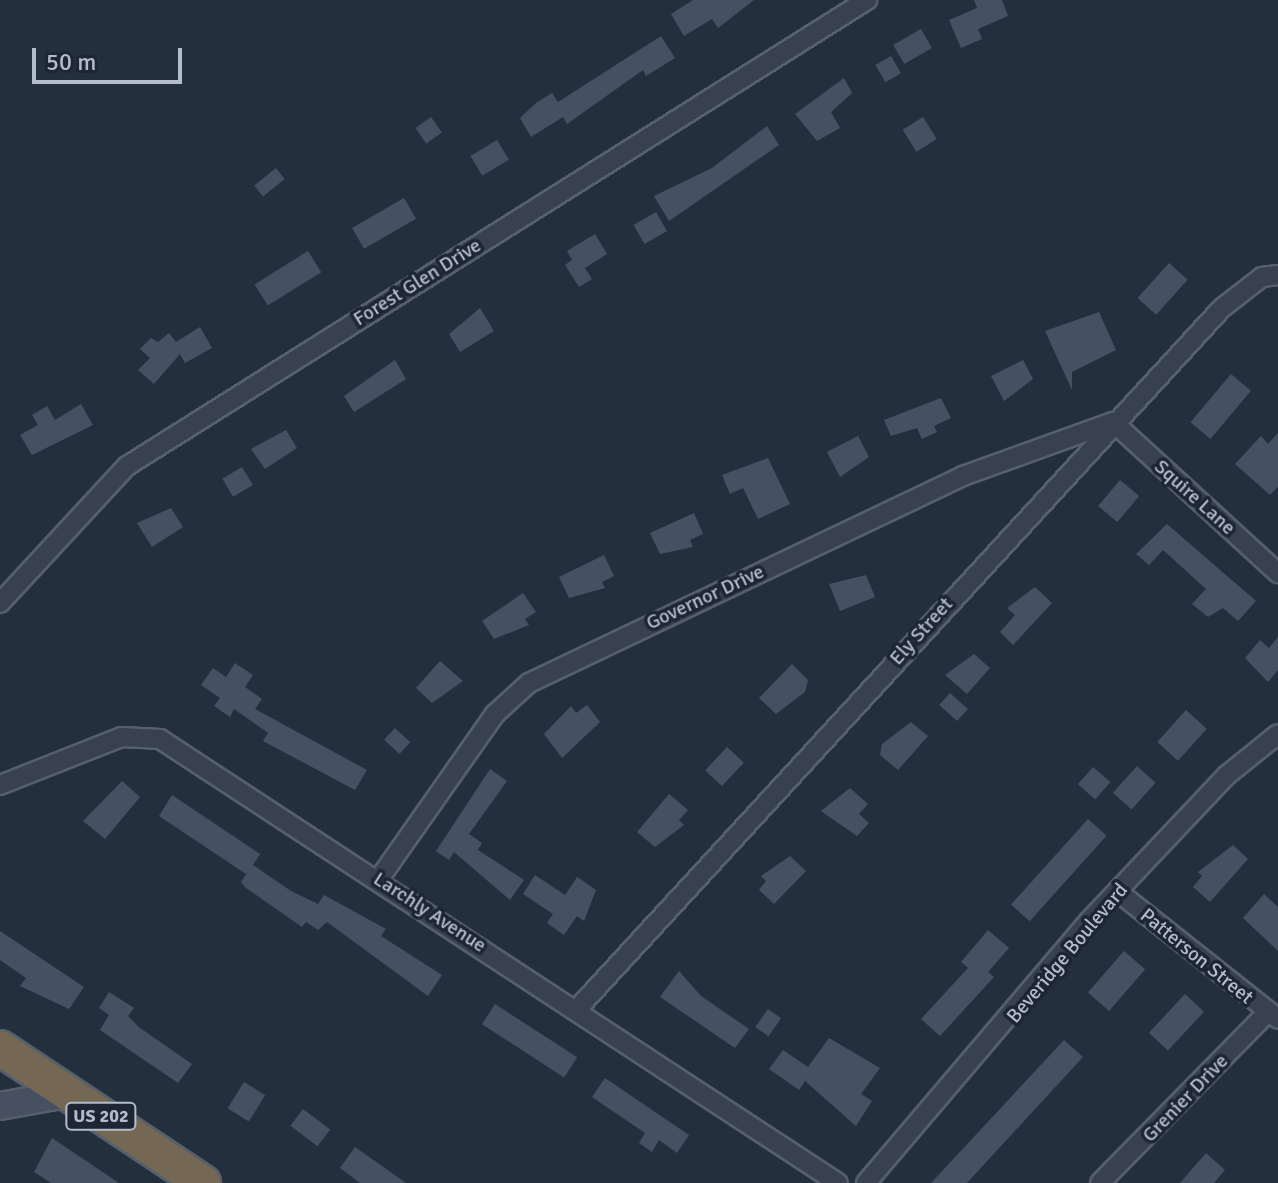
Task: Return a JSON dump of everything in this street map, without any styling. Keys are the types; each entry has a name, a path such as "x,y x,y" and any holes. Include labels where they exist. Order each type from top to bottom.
{"highway":[{"name":"US 202","path":"0,1048 203,1183"}],"street":[{"name":"Forest Glen Drive","path":"0,603 127,466 867,0"},
{"name":"Ely Street","path":"579,1007 1113,422 1222,308 1262,277 1278,275"},
{"name":"Squire Lane","path":"1113,422 1278,573"},
{"name":"Governor Drive","path":"379,879 495,714 529,683 963,476 1113,422"},
{"name":"Beveridge Boulevard","path":"866,1183 1118,892 1227,775 1278,734"},
{"name":"Larchly Avenue","path":"0,785 113,740 155,736 579,1007 838,1183"},
{"name":"Patterson Street","path":"1118,892 1273,1016"},
{"name":"Grenier Drive","path":"1100,1183 1273,1016"},
{"path":"0,1106 67,1094"}],"building":[{"path":"693,0 754,0 718,28 712,19 684,36 671,14"},
{"path":"974,0 1002,0 1008,16 978,29 982,39 961,48 949,20 977,8"},
{"path":"921,29 932,48 904,64 893,45"},
{"path":"661,36 675,58 646,76 643,70 567,124 563,117 531,137 520,118 536,103 552,93 558,102"},
{"path":"891,56 901,73 885,82 875,65"},
{"path":"844,78 852,93 831,112 840,128 817,141 795,114"},
{"path":"431,117 442,133 426,143 415,128"},
{"path":"923,117 937,139 916,152 903,130"},
{"path":"767,126 779,145 669,221 654,196 712,168"},
{"path":"497,140 509,160 482,176 470,156"},
{"path":"276,168 285,179 263,197 254,186"},
{"path":"404,198 416,219 364,249 352,228"},
{"path":"656,212 667,231 644,244 633,225"},
{"path":"595,234 607,254 585,268 592,279 579,287 565,265 572,260 567,251"},
{"path":"308,251 321,272 268,306 255,284"},
{"path":"1169,263 1188,280 1156,315 1138,298"},
{"path":"480,308 494,331 460,352 449,334"},
{"path":"1099,312 1116,350 1072,372 1072,390 1045,331"},
{"path":"200,327 212,348 185,363 180,354 154,384 138,370 150,358 140,349 151,338 158,342 169,333 176,342"},
{"path":"395,360 406,379 354,412 344,396"},
{"path":"1023,360 1033,379 1004,401 991,376"},
{"path":"1231,374 1251,391 1210,439 1191,422"},
{"path":"941,398 951,418 934,426 937,432 922,439 917,428 891,436 884,420"},
{"path":"81,404 93,425 32,455 20,435 38,425 32,415 47,406 55,420"},
{"path":"286,430 297,448 265,469 251,449"},
{"path":"1278,433 1278,487 1270,495 1235,464 1261,436 1268,444"},
{"path":"858,436 869,457 840,477 827,452"},
{"path":"768,458 790,504 758,519 743,488 730,494 722,475"},
{"path":"242,467 253,485 233,497 222,479"},
{"path":"1120,480 1139,496 1117,522 1098,506"},
{"path":"171,508 183,527 152,547 137,523"},
{"path":"694,513 703,534 690,540 693,547 660,554 650,533"},
{"path":"1167,524 1256,601 1238,621 1223,608 1208,617 1192,604 1206,589 1163,550 1149,565 1136,554"},
{"path":"604,555 614,576 602,582 605,588 569,598 559,577"},
{"path":"866,575 875,597 840,611 829,584"},
{"path":"1035,587 1052,603 1013,645 1000,632 1015,615 1007,608"},
{"path":"523,593 536,612 525,619 529,625 494,639 482,621"},
{"path":"1278,637 1278,670 1268,682 1245,658 1260,640 1269,648"},
{"path":"974,654 990,668 967,694 945,675"},
{"path":"440,661 463,681 432,703 416,688"},
{"path":"235,663 253,675 245,687 262,699 255,709 367,770 355,790 263,741 268,733 234,709 230,717 214,706 220,698 201,685 213,668 226,677"},
{"path":"792,664 808,680 805,692 776,714 759,698"},
{"path":"950,693 968,709 957,721 939,705"},
{"path":"587,705 600,722 562,758 544,734 571,706 576,713"},
{"path":"1186,710 1207,729 1178,761 1157,742"},
{"path":"911,722 928,736 898,770 880,755 882,744"},
{"path":"395,728 410,742 399,754 384,740"},
{"path":"727,747 744,763 722,786 705,770"},
{"path":"1137,766 1156,783 1131,809 1113,793"},
{"path":"1093,767 1110,782 1095,799 1078,784"},
{"path":"490,769 507,781 469,834 482,843 478,850 524,880 510,900 454,852 449,860 436,851"},
{"path":"122,781 140,797 105,839 83,821"},
{"path":"850,788 868,804 859,814 869,823 857,836 821,811"},
{"path":"669,794 688,810 679,820 684,825 655,847 637,832"},
{"path":"172,795 260,854 253,865 291,891 318,904 324,895 386,929 381,936 442,975 428,996 327,922 318,930 306,922 302,927 246,888 241,882 251,867 246,874 159,816"},
{"path":"1088,819 1107,836 1030,921 1011,904"},
{"path":"1233,845 1248,859 1210,902 1193,887 1202,876 1198,872"},
{"path":"790,856 806,871 774,904 759,890 766,881 761,876"},
{"path":"535,875 565,895 577,877 596,890 584,921 577,916 564,935 547,923 553,914 523,894"},
{"path":"1264,894 1278,907 1278,951 1243,918"},
{"path":"988,930 1009,948 988,972 994,977 940,1036 921,1019 968,968 961,962"},
{"path":"0,931 84,987 69,1009 20,986 26,978 0,960"},
{"path":"1124,951 1145,969 1109,1011 1088,993"},
{"path":"679,971 701,996 749,1029 735,1048 660,997"},
{"path":"109,992 134,1008 128,1016 140,1028 192,1064 178,1083 100,1030 109,1015 99,1008"},
{"path":"1185,994 1204,1012 1168,1050 1149,1033"},
{"path":"495,1004 577,1057 564,1078 482,1024"},
{"path":"768,1009 781,1018 768,1036 755,1027"},
{"path":"829,1038 880,1068 861,1094 872,1101 856,1126 805,1081 799,1090 769,1069 783,1050 808,1067"},
{"path":"1064,1040 1083,1057 967,1183 931,1183"},
{"path":"605,1078 689,1135 677,1153 659,1140 652,1152 639,1143 645,1133 592,1097"},
{"path":"244,1082 265,1095 249,1122 228,1108"},
{"path":"303,1109 330,1129 318,1146 290,1126"},
{"path":"52,1138 119,1183 51,1183 34,1172"},
{"path":"355,1147 406,1183 360,1183 340,1168"},
{"path":"1206,1153 1225,1170 1214,1183 1180,1183"}]}
